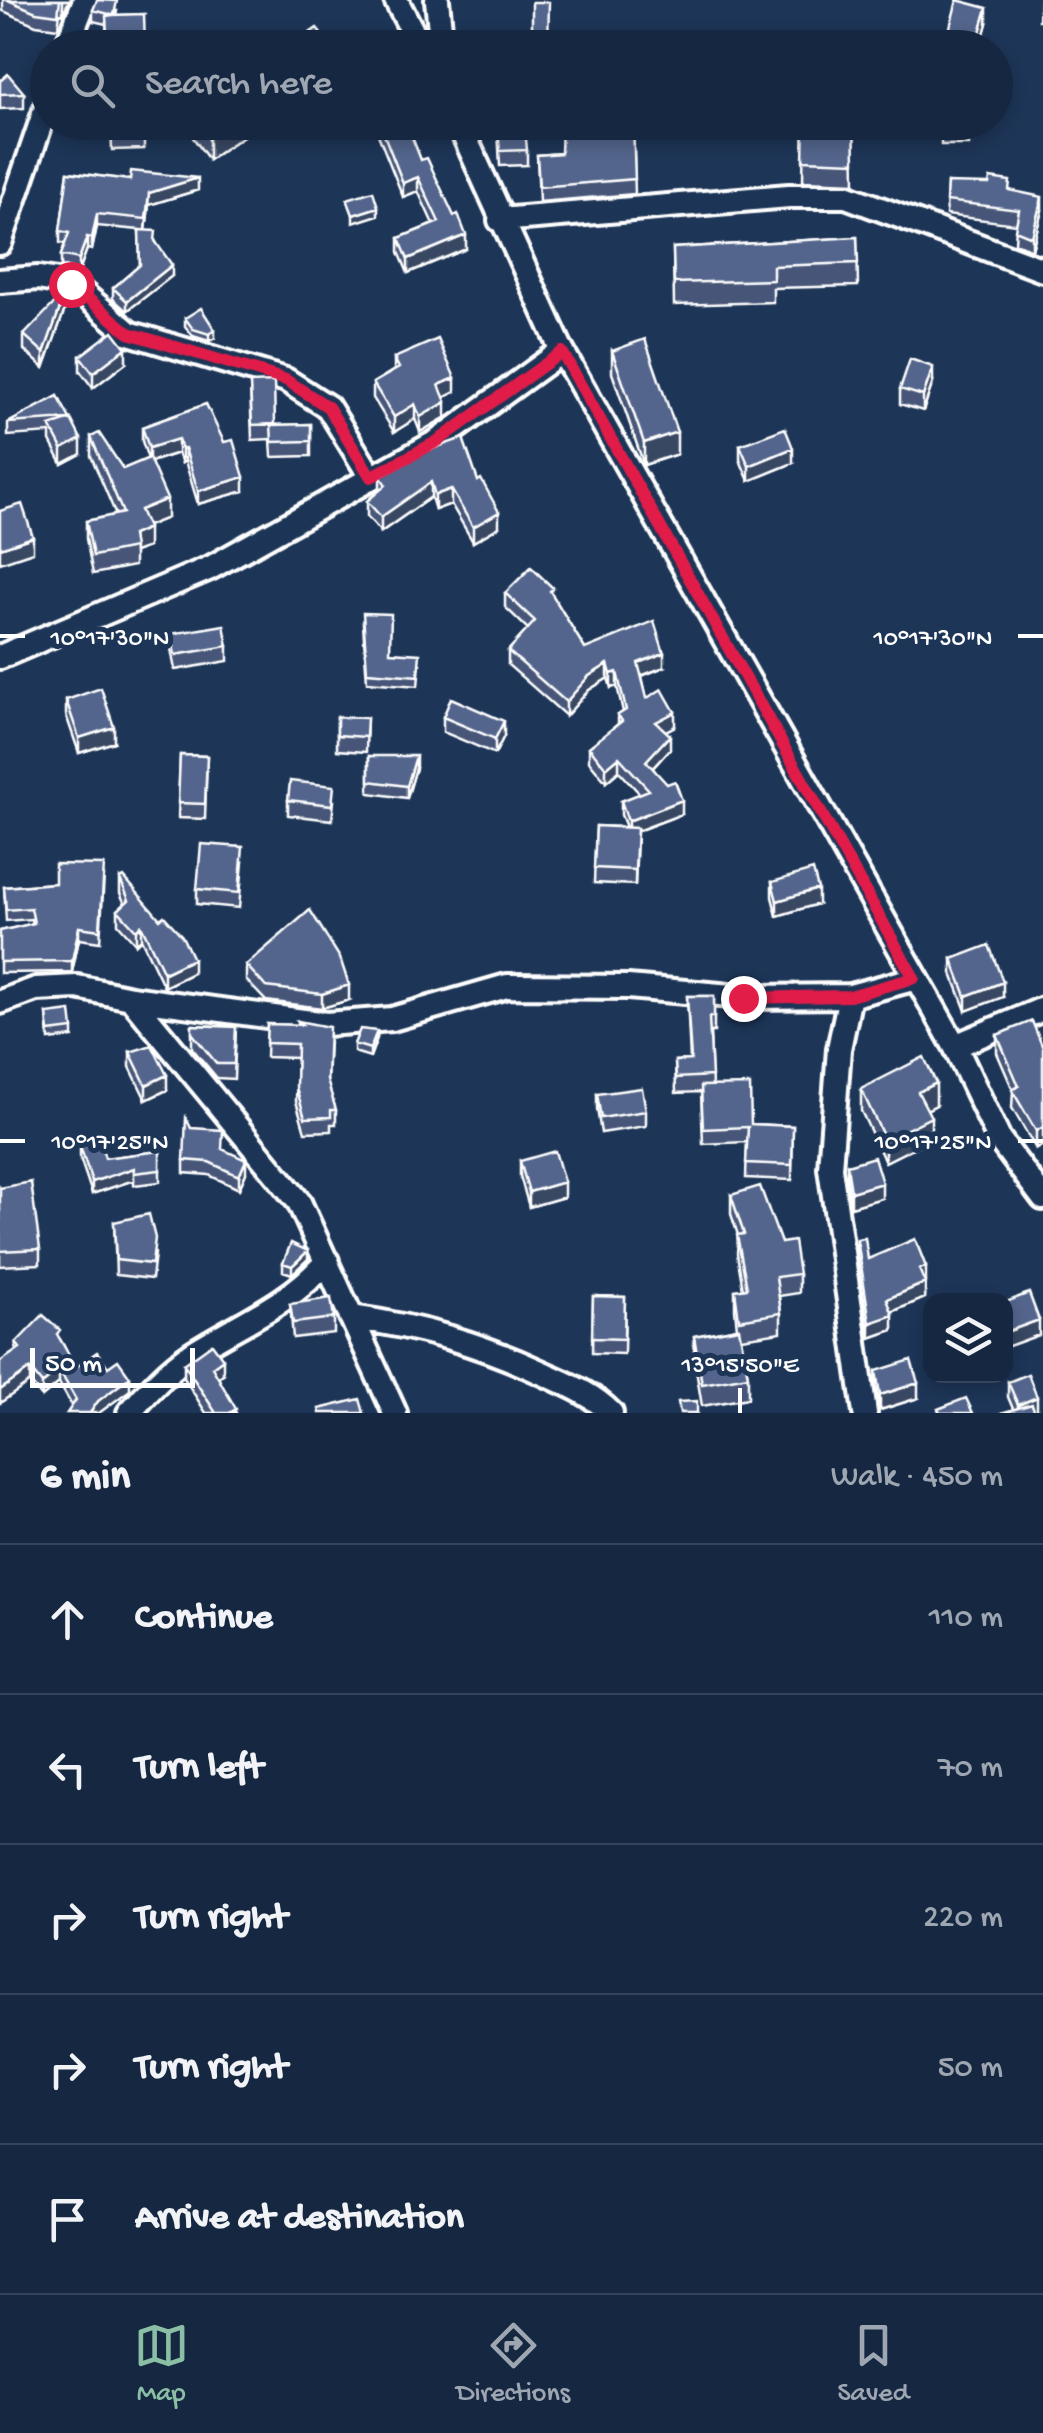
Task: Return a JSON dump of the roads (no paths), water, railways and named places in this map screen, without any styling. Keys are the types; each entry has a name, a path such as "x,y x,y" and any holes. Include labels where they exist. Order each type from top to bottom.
{"street":[{"path":"73,30 84,0"},
{"path":"396,0 412,30"},
{"path":"438,0 440,30"},
{"path":"0,243 35,140"},
{"path":"466,140 562,352 954,1046 999,1139 1043,1198"},
{"path":"500,220 788,196 846,196 1043,270"},
{"path":"0,280 38,278 71,284 129,333 286,380 328,407 371,477"},
{"path":"0,657 210,568 438,441 562,352"},
{"path":"0,1002 36,989 78,987 131,998 326,1024 392,1019 507,986 628,986 743,998 850,996 914,978"},
{"path":"850,996 839,1049 830,1168 865,1413"},
{"path":"131,998 299,1202 395,1413"},
{"path":"954,1046 1043,1009"},
{"path":"129,1413 168,1371 260,1317 309,1281 326,1261"},
{"path":"351,1317 410,1325 490,1348 596,1398 611,1413"}]}
